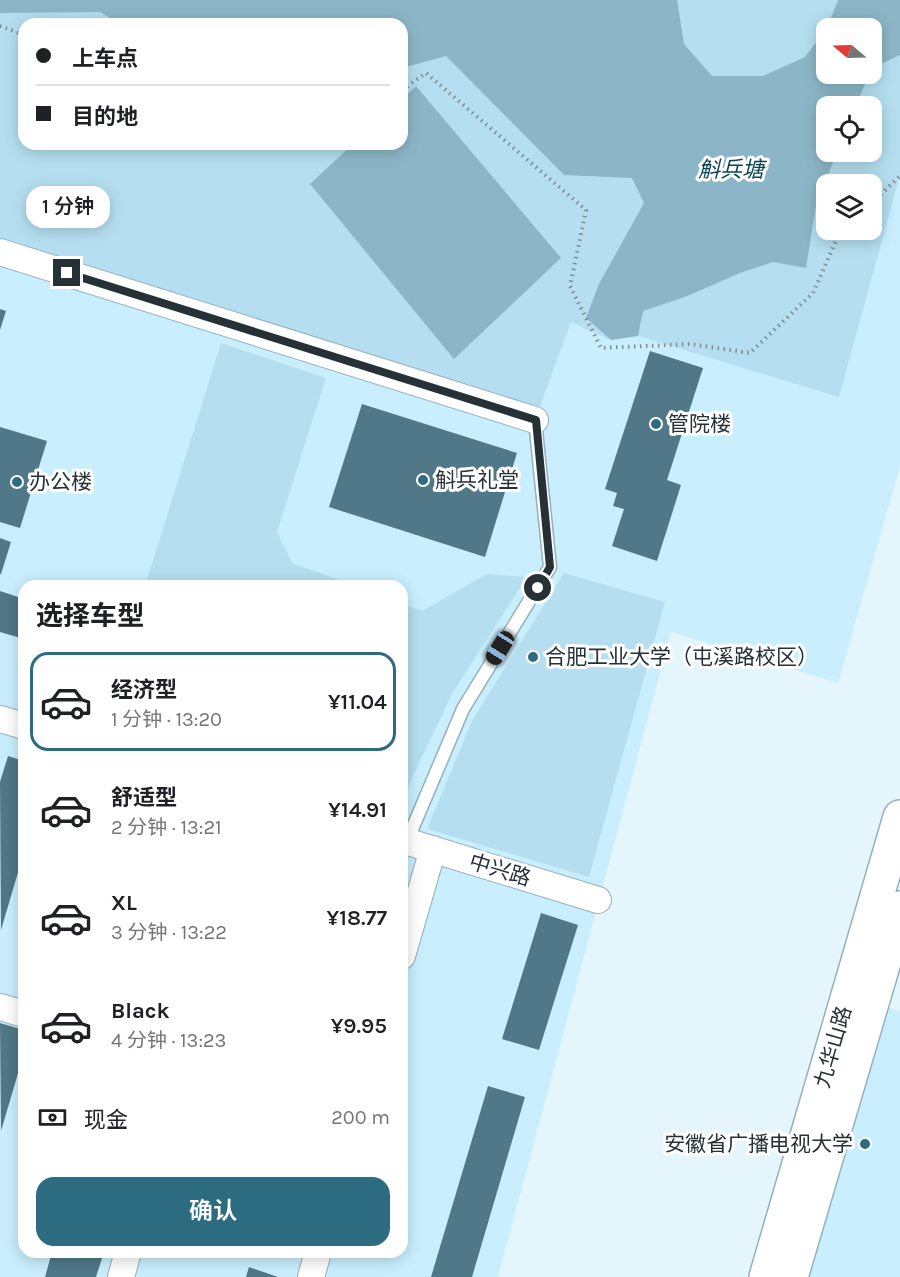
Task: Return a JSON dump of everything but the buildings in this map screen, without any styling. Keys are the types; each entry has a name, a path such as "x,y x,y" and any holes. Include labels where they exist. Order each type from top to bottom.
{"street":[{"path":"0,252 536,420"},
{"path":"0,719 18,724"},
{"name":"九华山路","path":"766,1277 900,817"},
{"name":"中兴路","path":"408,841 598,900"},
{"path":"408,935 433,849"},
{"name":"九华山路","path":"791,1277 900,908"},
{"path":"0,1007 18,1012"},
{"path":"121,1277 126,1258"},
{"path":"311,1277 316,1258"}],"lane":[{"path":"408,831 463,709 550,567 536,420"}],"path":[{"path":"0,26 18,33"},
{"path":"408,86 426,73 586,210 570,286 601,348 690,344 750,353 813,293 836,240"},
{"path":"882,193 900,176"}],"shaded area":[{"name":"合肥工业大学（屯溪路校区）","path":"0,0 900,0 900,467 838,683 671,632 498,1277 0,1277"},
{"path":"0,0 900,0 900,175 839,397 638,336 611,340 571,322 535,420 0,252"},
{"path":"221,343 326,378 277,532 292,563 339,580 147,580"},
{"path":"564,573 665,602 589,877 427,829 472,721"},
{"path":"487,574 527,577 453,692 408,786 408,606 422,611"},
{"name":"安徽省广播电视大学","path":"872,1003 900,1011 900,1277 791,1277"}],"water":[{"name":"斛兵塘","path":"0,0 677,0 684,44 712,76 763,76 805,57 816,42 816,84 865,84 860,96 816,96 816,162 833,162 828,174 816,174 816,205 806,268 773,262 740,273 685,297 643,311 638,336 611,340 586,318 599,284 644,203 632,178 564,175 446,56 408,66 408,18 110,18 100,12 0,13"},
{"path":"838,0 900,0 900,55 882,63 882,18 831,18"},
{"path":"416,86 561,258 454,359 310,184 347,150 408,150 408,93"}],"place":[{"name":"管院楼","path":"656,424"},
{"name":"斛兵礼堂","path":"423,480"},
{"name":"办公楼","path":"17,482"},
{"name":"合肥工业大学（屯溪路校区）","path":"533,657"},
{"name":"安徽省广播电视大学","path":"865,1144"}],"route":[{"path":"67,273 536,420 550,567 538,588"}]}
